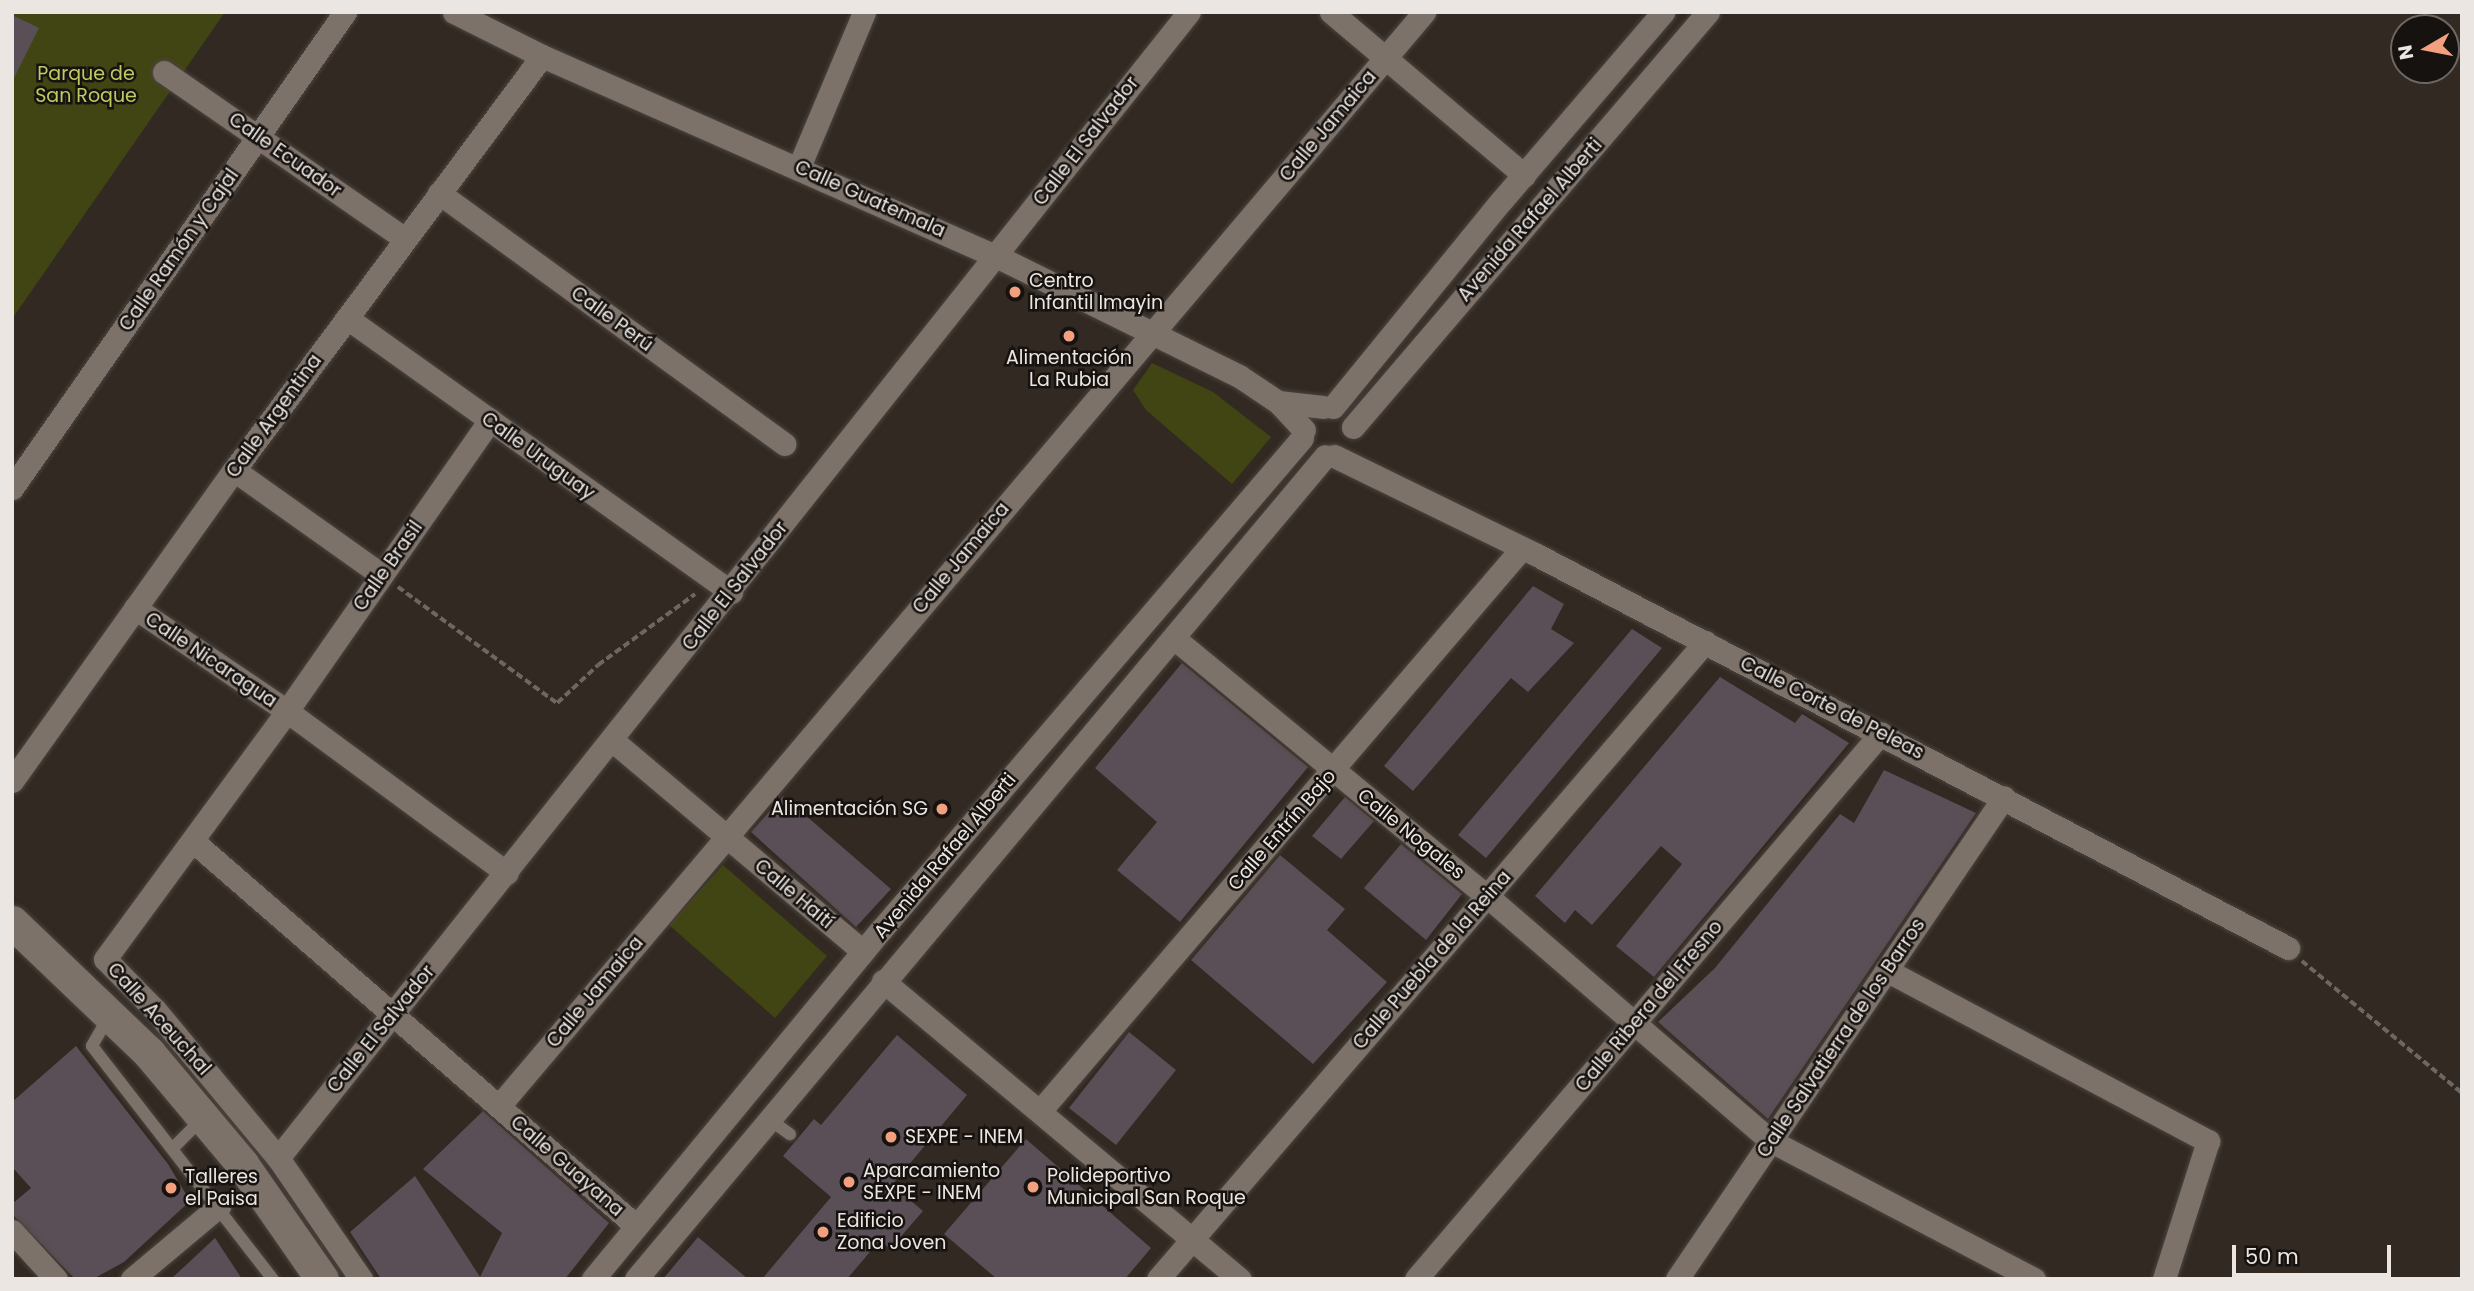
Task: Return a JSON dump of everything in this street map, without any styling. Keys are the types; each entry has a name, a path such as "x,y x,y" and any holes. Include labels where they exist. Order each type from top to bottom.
{"street":[{"name":"Calle Ramón y Cajal","path":"12,488 345,12"},
{"name":"Calle Guatemala","path":"454,12 542,56 996,256 1153,333 1239,376 1278,402 1303,434"},
{"path":"799,167 864,12"},
{"name":"Calle El Salvador","path":"278,1158 612,740 724,588 996,256 1189,12"},
{"path":"1331,12 1384,60 1524,175"},
{"name":"Calle Jamaica","path":"499,1106 1424,12"},
{"name":"Avenida Rafael Alberti","path":"1328,407 1663,12"},
{"name":"Avenida Rafael Alberti","path":"1353,432 1708,12"},
{"name":"Calle Argentina","path":"12,781 234,470 542,56"},
{"name":"Calle Ecuador","path":"164,72 405,239"},
{"name":"Calle Perú","path":"439,193 785,444"},
{"name":"Calle Uruguay","path":"347,318 724,588"},
{"name":"Calle Guatemala","path":"1278,402 1328,407"},
{"path":"1353,432 1349,446 1330,456 1303,434 1314,412 1328,407 1350,418 1353,432 1375,472"},
{"name":"Calle Brasil","path":"287,711 490,421"},
{"name":"Avenida Rafael Alberti","path":"593,1279 863,951 1303,434"},
{"name":"Avenida Rafael Alberti","path":"636,1279 883,981 1330,456"},
{"name":"Calle Corte de Peleas","path":"1330,456 1375,472 2004,797 2288,948"},
{"path":"234,470 382,575"},
{"name":"Calle Entrín Bajo","path":"1040,1111 1334,771 1522,548"},
{"name":"Calle Nicaragua","path":"135,608 287,711 507,873"},
{"name":"Calle Nogales","path":"1175,639 1487,896 1771,1141 2034,1279"},
{"name":"Calle Puebla de la Reina","path":"1158,1279 1704,642"},
{"name":"Calle Aceuchal","path":"287,711 194,842 105,959 155,1010 278,1158 361,1279"},
{"name":"Calle Ribera del Fresno","path":"1416,1279 1881,733"},
{"name":"Calle Haití","path":"612,740 863,951"},
{"name":"Calle Salvatierra de los Barros","path":"1677,1279 2004,797"},
{"name":"Calle Guayana","path":"194,842 635,1225"},
{"name":"Calle Aceuchal","path":"18,936 109,1014 203,1117 242,1164 321,1277 348,1258"},
{"path":"1886,971 2208,1141 2164,1279"},
{"path":"883,981 1240,1279"},
{"path":"132,1279 219,1206"},
{"path":"12,1231 56,1279"}],"lane":[{"path":"109,1014 92,1046 219,1206 273,1279"},
{"path":"173,1148 203,1117"},
{"path":"769,1119 790,1134"}],"path":[{"path":"382,575 557,703 680,601 724,588"},
{"path":"2288,948 2416,1060 2462,1093"}],"green space":[{"name":"Parque de San Roque","path":"12,12 225,12 12,319"},
{"path":"1152,363 1213,392 1271,437 1232,484 1146,410 1133,390"},
{"path":"723,865 827,956 775,1018 669,925"}],"building":[{"path":"12,15 39,28 12,82"},
{"path":"1533,586 1564,604 1551,629 1574,643 1528,692 1511,678 1413,791 1384,766"},
{"path":"1632,629 1662,648 1486,858 1458,835"},
{"path":"1182,663 1308,767 1180,922 1117,870 1157,822 1095,768"},
{"path":"1720,677 1795,723 1802,714 1849,743 1654,977 1616,946 1682,864 1661,846 1592,925 1575,910 1565,923 1535,896"},
{"path":"1884,770 1976,813 1768,1119 1658,1022 1715,968 1840,814 1854,823"},
{"path":"783,796 891,889 856,927 751,832"},
{"path":"1345,797 1374,821 1341,859 1312,836"},
{"path":"1401,844 1462,894 1426,940 1364,888"},
{"path":"1280,855 1345,909 1327,930 1387,982 1313,1064 1191,960"},
{"path":"1129,1032 1176,1070 1116,1145 1069,1108"},
{"path":"897,1035 967,1095 892,1185 923,1211 890,1249 880,1240 847,1279 762,1279 831,1197 783,1156 814,1119 821,1125"},
{"path":"76,1046 168,1164 190,1201 124,1262 93,1279 75,1279 12,1214 12,1204 31,1188 12,1167 12,1102"},
{"path":"483,1111 609,1223 565,1279 381,1279 350,1232 415,1176 480,1277 502,1233 423,1169"},
{"name":"Polideportivo Municipal San Roque","path":"1026,1139 1151,1248 1125,1279 997,1279 944,1234"},
{"path":"698,1237 748,1279 663,1279"},
{"path":"215,1238 242,1279 171,1279"}],"place":[{"name":"Centro Infantil Imayin","path":"1015,292"},
{"name":"Alimentación La Rubia","path":"1069,336"},
{"name":"Alimentación SG","path":"942,809"},
{"name":"SEXPE - INEM","path":"891,1137"},
{"name":"Aparcamiento SEXPE - INEM","path":"849,1182"},
{"name":"Polideportivo Municipal San Roque","path":"1033,1187"},
{"name":"Talleres el Paisa","path":"171,1188"},
{"name":"Edificio Zona Joven","path":"823,1232"}]}
